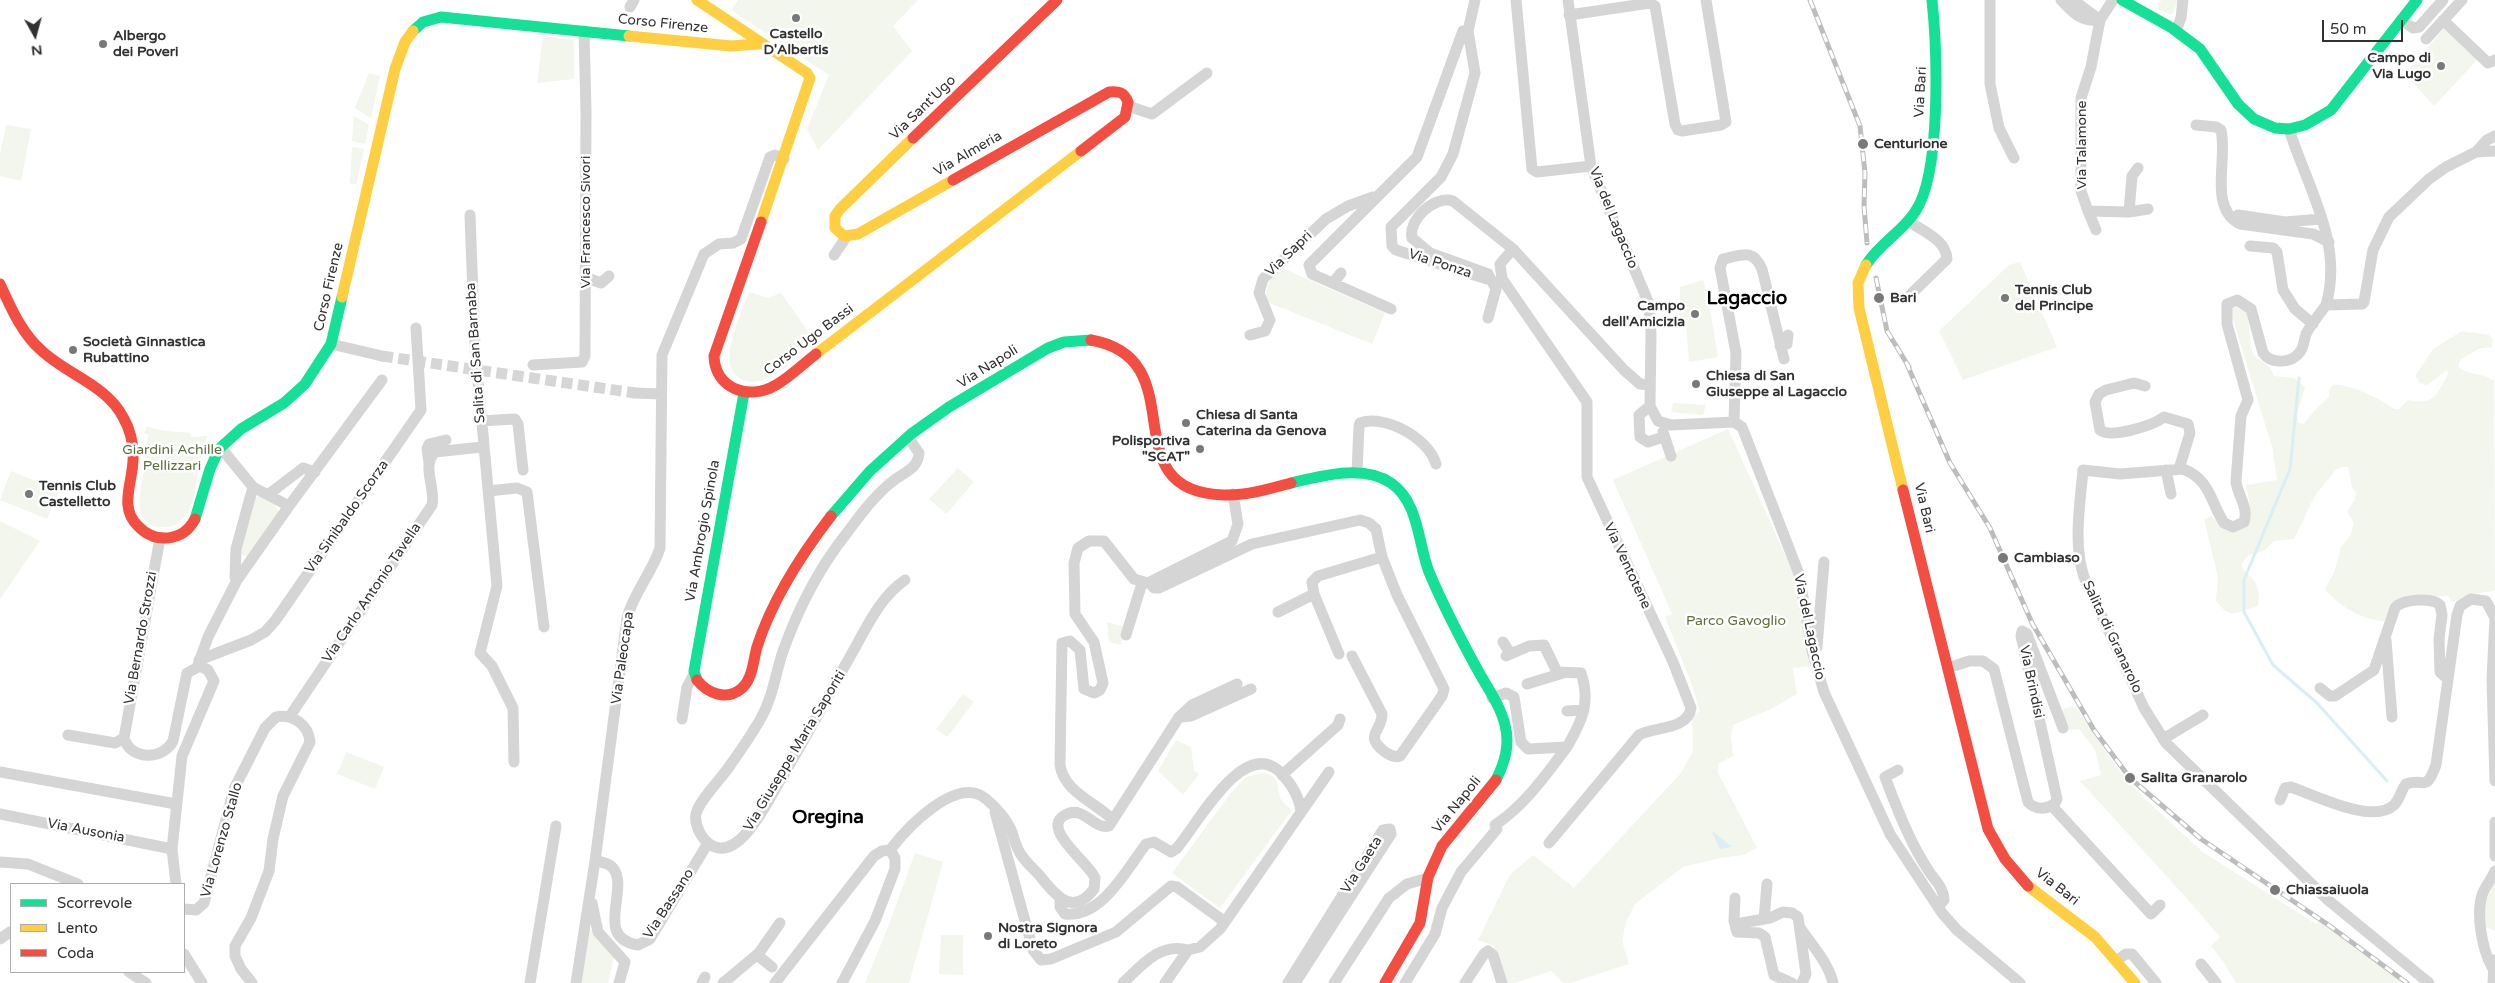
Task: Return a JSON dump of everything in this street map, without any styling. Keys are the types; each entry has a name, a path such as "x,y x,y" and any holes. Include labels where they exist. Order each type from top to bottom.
{"street":[{"path":"697,0 749,34 759,44 809,74 810,78 810,86 714,356 714,366 719,377 730,387 744,393"},
{"name":"Via Ponza","path":"1475,0 1468,31 1475,73 1453,154 1441,177 1393,224 1390,237 1392,246 1396,250 1485,280 1489,277 1488,274 1424,250 1412,238 1413,226 1432,204 1441,200 1450,200 1470,213 1513,249 1624,370 1640,384 1650,385"},
{"path":"1516,0 1532,169 1537,172 1591,166"},
{"name":"Via del Lagaccio","path":"1568,0 1591,166 1649,304 1651,333 1650,406 1639,415 1640,437 1648,442 1663,437"},
{"path":"1569,14 1650,3 1655,6 1675,124 1678,130 1682,130 1723,125 1726,122 1706,0"},
{"name":"Via Bari","path":"1932,0 1937,40 1937,99 1927,182 1922,199 1910,222 1863,269 1859,281 1858,300 1864,332 1985,820 1995,844 2033,891 2079,923 2117,960 2136,983"},
{"path":"1990,0 1990,84 1999,128 2014,158"},
{"path":"2060,0 2079,18 2088,21 2100,20"},
{"path":"2073,0 2100,20"},
{"path":"2100,20 2113,0"},
{"path":"2122,0 2176,30 2204,53 2242,109 2264,125 2289,129 2305,125 2330,110 2417,0"},
{"path":"2176,30 2181,18 2183,0"},
{"path":"2401,20 2412,28 2419,27 2443,0"},
{"path":"2426,39 2462,0"},
{"name":"Via Sant'Ugo","path":"847,236 840,234 834,226 835,216 840,209 1054,1"},
{"name":"Corso Firenze","path":"160,538 179,535 191,526 199,511 211,466 220,448 232,437 298,391 318,366 331,344 395,69 401,47 408,35 423,23 441,17 731,46 759,44"},
{"name":"Via Talamone","path":"2096,230 2081,191 2080,108 2082,90 2092,67 2100,20"},
{"path":"2443,20 2488,63 2495,60"},
{"name":"Via Francesco Sivori","path":"533,365 582,362 585,356 587,278 584,31"},
{"path":"1391,309 1312,274 1309,265 1418,157 1463,31 1468,31"},
{"path":"1128,106 1152,114 1207,73"},
{"name":"Via Almeria","path":"847,236 858,234 1103,94 1115,91 1122,93 1127,98 1128,106"},
{"name":"Corso Ugo Bassi","path":"744,393 762,392 783,380 1120,122 1125,117 1128,106"},
{"path":"2196,125 2216,127 2221,130 2224,142 2221,199 2232,220 2240,224 2313,234 2329,242"},
{"path":"2172,494 2166,470 2181,469 2190,472 2211,494 2222,519 2229,527 2241,525 2246,518 2244,505 2237,489 2241,416 2248,400 2227,324 2227,304 2237,300 2251,309 2260,346 2267,358 2278,361 2292,358 2300,352 2306,335 2326,304 2332,270 2329,242 2289,129"},
{"path":"2476,152 2495,136"},
{"path":"2326,304 2362,304 2364,302 2373,250 2389,217 2429,179 2461,158 2476,152 2495,151"},
{"name":"Via Paleocapa","path":"576,983 590,897 627,618 632,600 657,558 660,548 662,355 704,254 719,244 733,242 740,238 770,157 775,155 784,159"},
{"path":"2129,212 2132,176 2138,168"},
{"name":"Via Sapri","path":"1250,336 1266,331 1270,320 1259,293 1263,279 1326,219 1348,206 1377,196"},
{"path":"2088,211 2129,212 2148,209"},
{"name":"Salita di San Barnaba","path":"470,215 471,293 480,421 497,586 483,656 492,666 513,708 514,762"},
{"path":"2238,216 2285,222 2321,219"},
{"path":"1909,296 1947,259 1947,250 1943,244 1910,222"},
{"path":"834,255 847,236"},
{"path":"2250,246 2272,248 2277,252 2281,283 2285,295 2303,318 2313,324"},
{"name":"Via Ventotene","path":"1513,249 1500,264 1502,279 1587,402 1586,477 1674,662 1691,708 1688,715 1676,724 1647,730 1639,735 1549,843"},
{"path":"1650,406 1656,419 1662,424 1682,425 1734,422 1736,353 1720,268 1723,258 1748,254 1757,259 1762,269 1784,359"},
{"path":"1332,283 1341,273"},
{"path":"1488,274 1496,289 1488,318"},
{"path":"587,278 593,282 601,283 609,276"},
{"path":"0,284 22,327 34,344 54,361 106,394 121,412 133,443 132,471 127,504 128,512 140,529 152,537 160,538"},
{"name":"Via Sinibaldo Scorza","path":"198,663 251,640 265,632 275,621 421,410 416,328"},
{"path":"1780,346 1788,344 1788,335"},
{"name":"Via Napoli","path":"694,674 701,687 718,694 736,692 747,682 755,654 772,612 795,568 859,484 908,436 984,386 1051,346 1071,341 1107,342 1125,353 1145,377 1150,390 1157,448 1172,476 1177,481 1208,494 1233,494 1357,472 1382,477 1395,486 1404,495 1416,523 1427,567 1466,649 1502,715 1508,745 1505,761 1490,789 1443,844 1428,878 1418,926 1385,983"},
{"path":"331,344 382,356"},
{"path":"68,735 115,742 124,738 129,749 137,754 156,754 170,746 185,676 198,663 208,637 238,580 288,506 382,380"},
{"path":"2145,386 2134,383 2101,392 2095,402 2100,430 2106,433 2116,433 2147,427 2164,416 2188,424 2190,433 2181,469"},
{"path":"634,393 662,394"},
{"name":"Via Ambrogio Spinola","path":"694,674 744,393"},
{"path":"480,421 515,419 518,424 523,470"},
{"path":"1357,472 1359,426 1360,423 1371,420 1407,433 1434,455 1436,464"},
{"name":"Via del Lagaccio","path":"1734,422 1742,427 1745,433 1756,466 1799,574 1812,651 1824,692 1865,784 1890,834 1938,907 1957,930 2020,983"},
{"path":"1662,424 1663,437 1671,456"},
{"path":"708,843 697,826 698,809 731,765 766,708 782,654 806,598 836,548 866,509 891,483 910,470 917,462 919,453 908,436"},
{"name":"Via Carlo Antonio Tavella","path":"290,716 432,505 427,449 429,444 446,440"},
{"path":"429,463 435,452 482,447"},
{"path":"220,448 253,486 288,506"},
{"path":"269,494 303,468 315,472"},
{"name":"Salita di Granarolo","path":"2166,470 2120,474 2083,470 2079,524 2081,568 2144,708 2163,739 2328,900 2430,983"},
{"path":"238,580 235,577 236,549 253,486"},
{"path":"488,491 517,488 527,492 544,627"},
{"path":"1126,635 1146,583 1232,541 1238,524 1233,494"},
{"path":"1112,819 1072,787 1062,772 1060,765 1062,643 1070,641 1080,650 1084,689 1094,693 1100,690 1103,683 1094,642 1075,614 1074,563 1078,548 1082,544 1091,540 1104,541 1134,579 1159,588 1258,542 1360,520 1369,523 1376,529 1382,557 1397,595 1444,689 1442,696 1400,756 1391,755 1376,743 1374,734 1382,714 1352,656"},
{"name":"Via Bernardo Strozzi","path":"124,738 160,538"},
{"path":"1339,654 1314,594 1312,582 1316,577 1382,557"},
{"path":"1812,651 1816,647 1818,640 1824,562"},
{"name":"Via Giuseppe Maria Saporiti","path":"708,843 717,848 731,847 739,843 748,831 787,769 873,616 897,585 905,580"},
{"path":"1278,612 1314,594"},
{"path":"2280,800 2285,788 2291,787 2349,808 2368,811 2393,806 2404,786 2408,783 2426,783 2436,765 2458,611 2464,603 2471,599 2486,601 2494,618 2492,679 2495,781"},
{"path":"2320,688 2330,696 2335,696 2374,670 2386,628 2395,608 2400,602 2430,600 2439,602 2442,615 2439,639 2440,672 2448,679"},
{"path":"2386,628 2386,660 2392,717"},
{"name":"Via Brindisi","path":"2052,806 2057,799 2021,636 2022,631 2027,634 2063,728"},
{"path":"1503,642 1510,654 1530,646 1544,646 1557,672 1562,673"},
{"path":"1948,668 1969,661 1983,661 1994,669 2028,802 2037,808 2052,806 2151,914 2160,905"},
{"path":"176,883 172,849 182,756 214,681 208,670 198,663"},
{"path":"1405,983 1435,934 1442,908 1461,872 1496,827 1512,814 1530,794 1567,747 1584,710 1587,698 1581,673 1562,673 1528,684"},
{"path":"682,719 687,687 694,674"},
{"path":"775,983 874,856 882,851 890,850 908,829 932,808 951,796 978,794 994,807 1011,830 1020,854 1060,899 1071,902 1083,899 1094,889 1096,881 1091,868 1061,838 1058,830 1060,820 1068,813 1080,813 1105,827 1111,824 1112,819 1180,717 1192,705 1238,684"},
{"path":"1180,717 1191,716 1251,689"},
{"path":"1492,698 1506,693 1514,697 1520,742 1524,747 1567,747"},
{"path":"1567,711 1584,710"},
{"path":"2163,739 2203,715"},
{"name":"Via Lorenzo Stallo","path":"185,909 196,910 204,903 234,789 264,728 276,716 290,716"},
{"path":"252,983 241,969 234,948 250,918 269,872 273,839 283,796 310,742 306,728 290,716"},
{"path":"1282,775 1338,725 1340,719"},
{"path":"1060,899 1060,907 1065,914 1089,909 1101,901 1146,844 1154,842 1171,852 1176,849 1224,787 1246,767 1263,764 1274,767 1297,797 1301,811"},
{"path":"1898,770 1885,778 1902,824 1918,854 1943,892 1944,900 1938,907"},
{"path":"0,772 176,804"},
{"path":"1123,983 1156,954 1172,949 1198,949 1208,942 1225,922 1329,772"},
{"path":"994,807 1033,950 1041,960 1051,959 1116,932 1170,886 1176,887 1225,922"},
{"name":"Via Ausonia","path":"0,814 172,849"},
{"path":"2495,822 2495,856"},
{"path":"530,983 556,826"},
{"name":"Via Gaeta","path":"1288,983 1383,830 1390,829 1391,834 1295,983"},
{"name":"Via Bassano","path":"595,861 609,864 614,869 617,879 614,914 616,927 625,940 638,944 650,939 708,843"},
{"path":"842,983 875,921 895,869 895,858 890,850"},
{"path":"0,862 28,864 76,883"},
{"path":"2493,983 2494,963 2488,957 2481,927 2481,902 2495,870"},
{"path":"1334,983 1389,898 1406,884 1428,878"},
{"path":"1764,919 1767,884"},
{"name":"Via Paleocapa","path":"590,897 598,932 626,958 619,983"},
{"path":"1735,898 1734,921 1737,932 1759,934 1765,937 1774,974 1792,983"},
{"path":"1736,924 1764,919 1783,912 1798,916 1806,974 1802,983"},
{"path":"723,983 757,954 780,923"},
{"path":"1800,928 1814,946 1832,977 1833,983"},
{"path":"0,939 7,932"},
{"path":"1165,983 1188,950"},
{"path":"1465,983 1484,954 1488,952 1493,955 1502,983"},
{"path":"757,954 772,967"},
{"path":"2117,960 2126,954 2132,954 2156,983"},
{"path":"185,956 202,983"},
{"path":"2201,964 2216,983"},
{"path":"131,973 146,983"}],"green space":[{"path":"738,0 918,0 893,26 912,51 818,150 807,129 829,75 731,10"},
{"path":"2161,0 2178,0 2172,15 2157,9"},
{"name":"Campo di Via Lugo","path":"2446,26 2479,58 2434,106 2405,74"},
{"path":"543,36 574,40 574,79 537,83"},
{"path":"369,73 380,76 371,118 355,108"},
{"path":"354,116 369,125 365,144 352,141"},
{"path":"6,125 31,129 21,181 0,176 0,155"},
{"path":"352,148 364,149 356,185 350,183"},
{"name":"Tennis Club del Principe","path":"2020,262 2057,347 1963,380 1939,331 2009,265"},
{"path":"1282,268 1385,313 1372,344 1267,302 1266,297 1269,283"},
{"name":"Campo dell'Amicizia","path":"1703,280 1718,357 1689,362 1686,325 1679,324 1680,287"},
{"path":"749,292 768,298 781,293 812,337 785,356 788,366 770,377 752,382 739,378 733,371 730,361 733,337"},
{"path":"2234,306 2246,312 2251,348 2255,356 2269,367 2274,376 2294,378 2305,387 2297,414 2298,423 2304,424 2329,397 2329,390 2333,385 2345,386 2360,391 2395,409 2399,409 2408,400 2430,400 2438,393 2448,374 2447,370 2426,386 2419,382 2415,376 2433,349 2462,331 2489,335 2493,340 2492,347 2478,349 2460,360 2458,366 2466,372 2486,376 2494,381 2495,591 2471,594 2459,601 2452,602 2448,596 2399,598 2393,603 2384,621 2359,615 2337,601 2325,589 2335,571 2341,547 2350,536 2354,523 2347,511 2355,500 2356,493 2352,487 2348,467 2343,467 2335,471 2316,496 2294,539 2274,541 2264,551 2248,555 2241,565 2257,585 2259,593 2258,606 2232,614 2225,611 2216,601 2218,577 2204,519 2212,516 2221,528 2227,530 2250,519 2250,506 2246,485 2277,480 2273,450 2232,316 2231,307"},
{"path":"1673,403 1706,405 1703,415 1671,412"},
{"name":"Giardini Achille Pellizzari","path":"147,426 190,433 191,437 208,436 201,456 190,509 180,522 172,526 152,525 145,520 141,513 140,493 149,435 144,433"},
{"name":"Parco Gavoglio","path":"1728,429 1796,579 1811,666 1793,668 1797,694 1771,709 1733,725 1731,735 1733,756 1718,764 1718,773 1757,848 1743,855 1720,858 1683,867 1635,904 1626,922 1622,941 1629,964 1570,983 1564,983 1551,971 1515,983 1506,983 1494,946 1478,940 1510,875 1533,855 1574,888 1681,773 1693,751 1692,716 1700,711 1691,682 1665,617 1672,614 1613,480"},
{"path":"958,468 974,482 946,514 929,499"},
{"name":"Tennis Club Castelletto","path":"11,471 59,490 47,519 0,500"},
{"path":"263,495 274,504 279,512 248,557 240,554 254,498"},
{"path":"0,521 40,541 0,599"},
{"path":"1107,622 1124,627 1121,645 1109,642"},
{"path":"963,694 974,702 947,737 936,729"},
{"path":"2071,706 2077,709 2120,772 2145,799 2204,853 2316,924 2320,919 2383,963 2406,983 2236,983 2223,961 2211,946 2220,937 2080,781 2101,775 2095,750 2079,729 2067,730 2062,710"},
{"path":"1176,740 1191,747 1194,771 1199,774 1183,795 1158,771"},
{"path":"346,752 384,767 375,789 337,774"},
{"path":"1262,773 1269,774 1276,780 1282,801 1292,810 1220,908 1172,873 1230,794 1246,777"},
{"path":"915,853 943,862 909,983 865,983 888,927"},
{"path":"2495,880 2495,931 2484,926 2484,904"},
{"path":"590,929 615,953 608,983 581,983"},
{"path":"941,935 963,935 963,975 939,974"}],"shaded area":[{"path":"1711,830 1732,847 1720,849"}],"waterway":[{"path":"2299,378 2290,469 2244,580 2244,612 2273,665 2317,703 2387,781"}],"tunnel":[{"path":"382,356 635,393"}],"railway":[{"path":"1810,0 1860,126 1865,173 1864,206 1867,243"},
{"path":"1876,278 1887,331 1909,367"},
{"path":"1906,362 1950,463 1990,528 2032,623 2094,730 2130,778 2201,839 2327,924 2407,983"}],"traffic: fast":[{"path":"1866,265 1877,251 1910,219 1924,194 1934,140 1936,78 1932,0"},
{"path":"2122,0 2172,28 2200,49 2238,104 2254,119 2275,128 2289,129 2305,125 2331,110 2417,0"},
{"path":"413,31 423,22 441,17 629,36"},
{"path":"195,519 210,469 219,449 241,429 284,403 305,384 331,344 342,297"},
{"path":"831,516 870,471 911,434 949,407 1048,348 1064,342 1091,340"},
{"path":"697,680 694,671 744,393"},
{"path":"1291,483 1342,473 1368,474 1380,477 1391,483 1407,501 1434,584 1457,632 1503,717 1507,746 1502,767 1496,780"}],"traffic: slow":[{"path":"697,0 807,73 810,78 761,222"},
{"path":"342,297 395,69 405,42 413,31"},
{"path":"629,36 731,46 759,44"},
{"path":"913,138 840,209 835,216 835,228 844,236 858,234 953,180"},
{"path":"816,354 1081,151"},
{"path":"1866,265 1858,283 1859,308 1903,490"},
{"path":"2028,886 2095,937 2135,983"}],"traffic: jam":[{"path":"913,138 1057,0"},
{"path":"953,180 1109,92 1123,94 1128,102 1125,117 1081,151"},
{"path":"761,222 714,356 720,377 735,389 745,392 766,390 781,382 816,354"},
{"path":"0,284 18,320 35,344 52,359 97,388 116,406 126,422 133,450 128,495 129,511 132,519 145,532 160,538 176,536 190,527 195,519"},
{"path":"1091,340 1123,352 1141,372 1150,397 1159,450 1169,472 1189,488 1232,495 1258,492 1291,483"},
{"path":"1903,490 1988,829 2005,859 2028,886"},
{"path":"697,680 711,692 723,695 735,693 745,685 752,670 763,629 779,595 798,562 831,516"},
{"path":"1385,983 1420,923 1428,877 1442,846 1496,780"}],"place":[{"name":"Castello D'Albertis","path":"796,18"},
{"name":"Albergo dei Poveri","path":"103,44"},
{"name":"Campo di Via Lugo","path":"2441,66"},
{"name":"Centurione","path":"1863,144"},
{"name":"Bari","path":"1879,298"},
{"name":"Tennis Club del Principe","path":"2005,298"},
{"name":"Campo dell'Amicizia","path":"1695,314"},
{"name":"Società Ginnastica Rubattino","path":"73,350"},
{"name":"Chiesa di San Giuseppe al Lagaccio","path":"1696,384"},
{"name":"Chiesa di Santa Caterina da Genova","path":"1186,423"},
{"name":"Polisportiva \"SCAT\"","path":"1200,449"},
{"name":"Tennis Club Castelletto","path":"29,494"},
{"name":"Cambiaso","path":"2003,558"},
{"name":"Salita Granarolo","path":"2130,778"},
{"name":"Chiassaiuola","path":"2275,890"},
{"name":"Nostra Signora di Loreto","path":"988,936"}],"district":[{"name":"Lagaccio","path":"1747,299"},
{"name":"Oregina","path":"828,818"}]}
